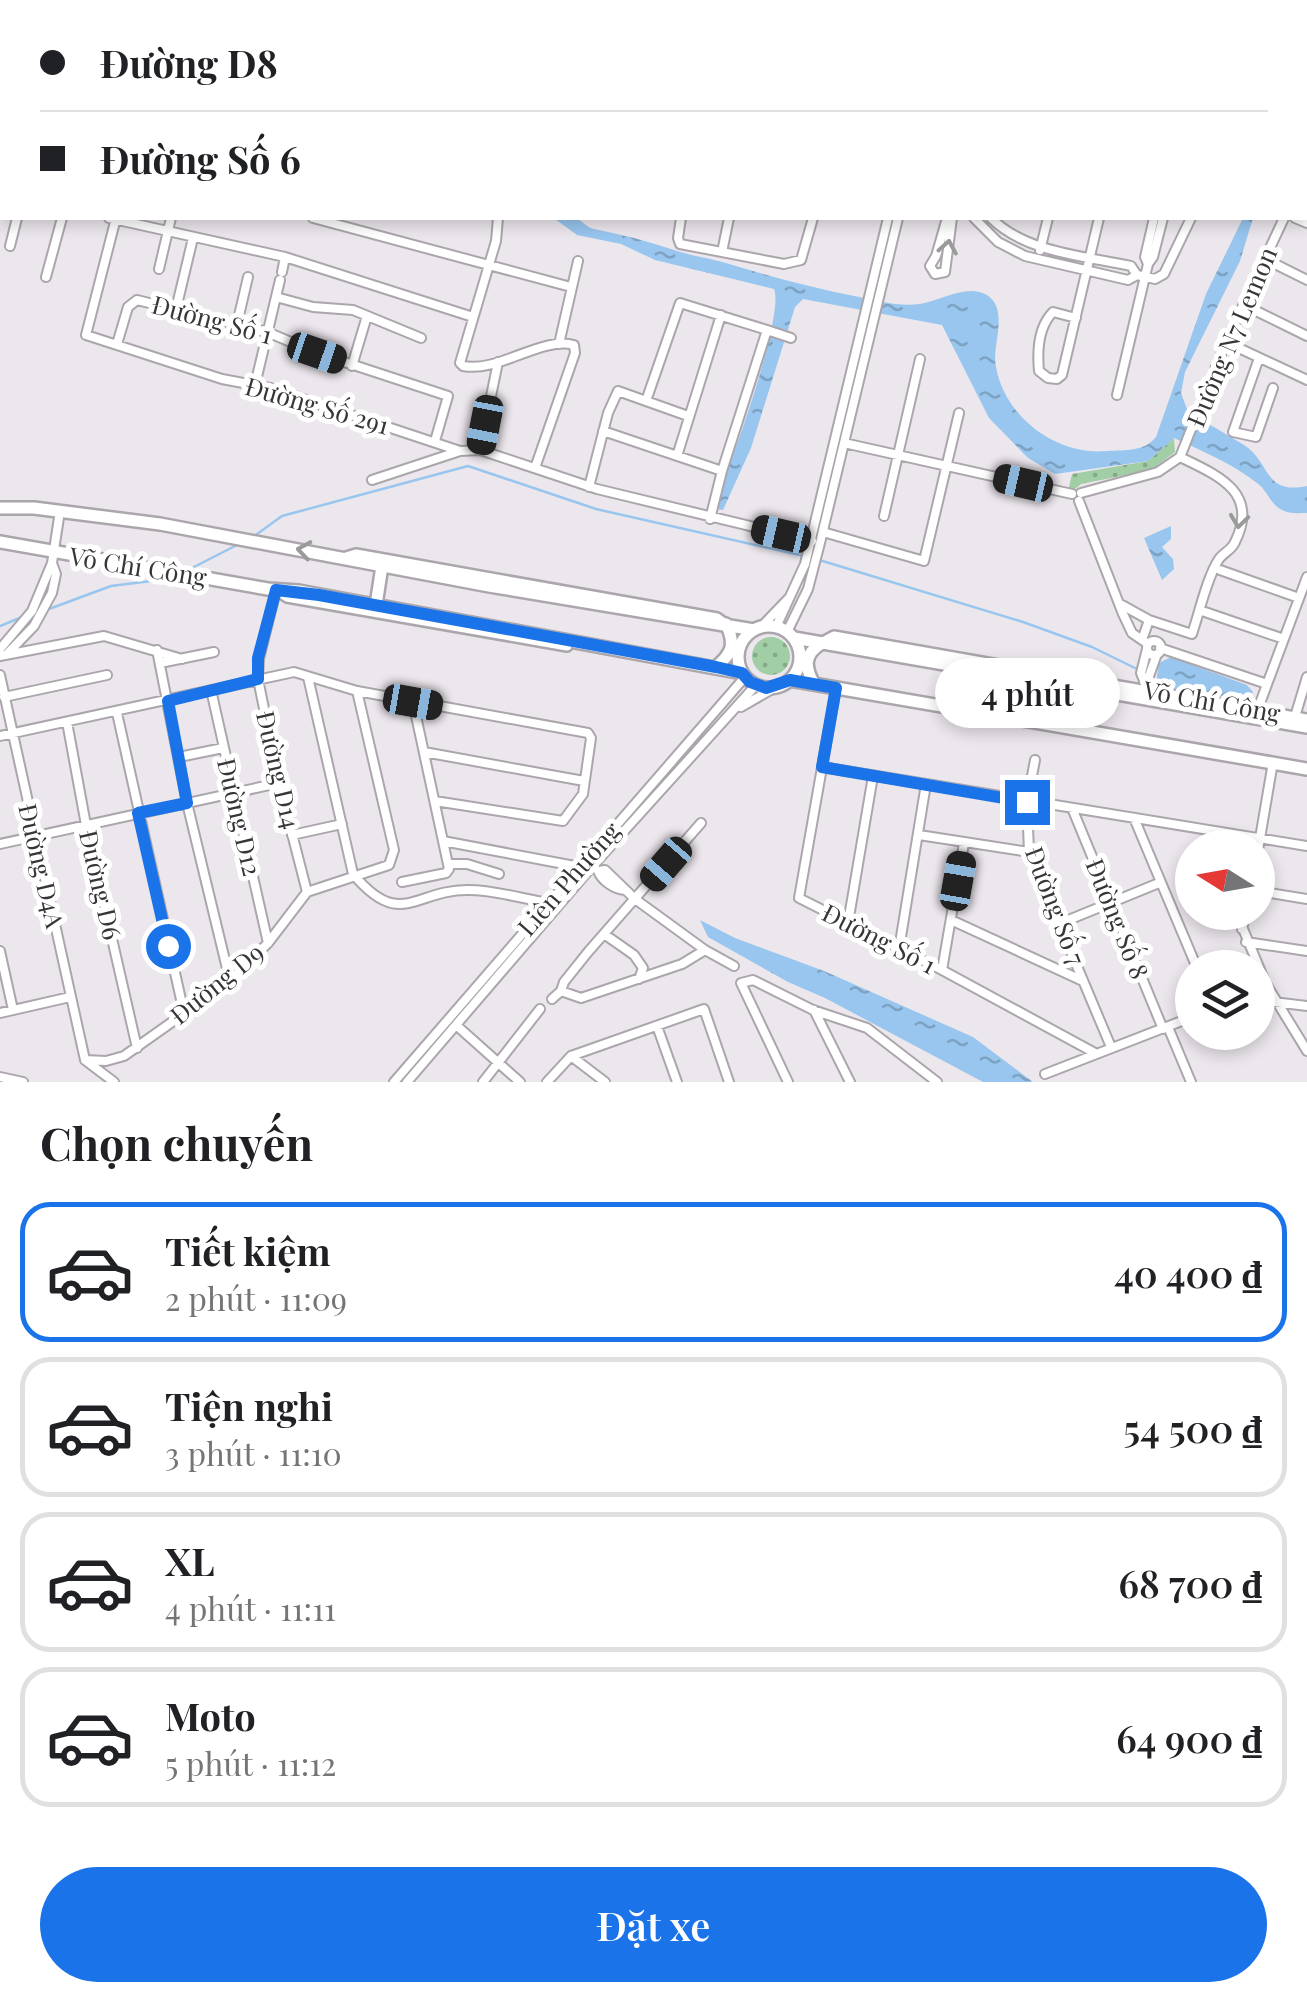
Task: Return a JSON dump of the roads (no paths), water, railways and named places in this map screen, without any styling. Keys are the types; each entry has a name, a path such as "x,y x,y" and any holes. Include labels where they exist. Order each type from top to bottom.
{"highway":[{"name":"Võ Chí Công","path":"0,505 160,524 382,566 753,628"},
{"name":"Võ Chí Công","path":"0,542 52,558 111,562 376,605 716,667 745,677"},
{"path":"376,605 382,566"},
{"path":"716,667 732,647 726,624"},
{"path":"753,628 790,634 805,660 794,681 774,688 745,677 739,664 741,644 753,628"},
{"name":"Võ Chí Công","path":"790,634 822,643 1144,689 1294,720 1307,727"},
{"path":"814,684 807,660 809,653 822,643"},
{"name":"Võ Chí Công","path":"794,681 1307,769"}],"main road":[{"name":"Võ Chí Công","path":"346,557 356,554 685,612 717,618 726,624"},
{"name":"Võ Chí Công","path":"276,590 287,597 349,609 705,671 716,667"},
{"name":"Võ Chí Công","path":"1294,720 1307,718"}],"street":[{"path":"10,246 17,220"},
{"path":"46,278 61,220"},
{"name":"Đường Số 291","path":"114,220 86,335 460,451"},
{"path":"122,220 285,257 472,317"},
{"path":"158,268 171,220"},
{"path":"321,220 571,286"},
{"path":"498,220 490,265 460,363 470,368 558,344 571,344 575,353 535,468"},
{"path":"681,220 680,244 784,264 800,262 813,220"},
{"path":"722,252 729,220"},
{"path":"876,288 888,220"},
{"path":"790,634 808,589 810,565 869,316 897,220"},
{"path":"948,220 930,266 935,274 945,272 949,220"},
{"path":"976,220 1010,250 1128,280 1164,274 1190,220"},
{"path":"990,234 995,220"},
{"path":"996,220 1016,237 1131,266 1141,276"},
{"path":"1038,260 1048,220"},
{"path":"1076,318 1053,312 1044,323 1037,352 1039,370 1048,378 1062,376 1076,318 1099,220"},
{"path":"1148,264 1154,220"},
{"path":"1117,395 1141,276 1153,257 1162,220"},
{"name":"Đường N7 Lemon","path":"1180,456 1226,342 1283,220"},
{"path":"176,310 192,238"},
{"path":"254,385 285,257"},
{"path":"1265,259 1307,280"},
{"path":"558,344 578,261"},
{"path":"237,324 248,278"},
{"path":"276,297 313,307 344,307 421,338"},
{"name":"Đường Số 1","path":"118,344 131,302 137,300 267,332 352,366 448,396 434,442"},
{"path":"646,401 678,306 684,302 788,337"},
{"path":"1244,305 1307,336"},
{"path":"676,456 721,315"},
{"path":"352,366 366,316"},
{"path":"816,542 823,532 844,443 869,316"},
{"path":"710,518 768,330"},
{"path":"1226,342 1307,380"},
{"path":"1259,358 1233,432 1256,436 1274,388"},
{"path":"884,516 920,359"},
{"path":"480,450 498,362"},
{"path":"589,486 618,391 688,416"},
{"path":"823,532 924,561 959,412"},
{"path":"604,432 722,471"},
{"path":"844,443 1078,496 1158,472 1180,456 1224,480 1238,497 1243,513 1234,545 1217,562 1192,634 1122,608"},
{"path":"372,480 460,451 480,450 589,486 816,542"},
{"path":"1078,496 1122,608 1144,642"},
{"path":"3,653 34,626 50,586 52,558 64,512"},
{"path":"753,628 798,586 810,565"},
{"path":"1220,570 1299,598"},
{"path":"1256,714 1307,577"},
{"path":"3,653 14,630 50,586"},
{"path":"790,634 798,586"},
{"name":"Đường D14","path":"276,590 258,658 258,679 307,892"},
{"path":"1204,612 1284,639"},
{"path":"1144,689 1141,674 1149,620"},
{"path":"1144,689 1172,628"},
{"path":"3,653 104,636 182,658"},
{"path":"1144,642 1156,642 1161,650 1268,684"},
{"path":"157,650 187,803 230,981"},
{"path":"160,663 214,652"},
{"path":"0,736 294,672 357,691 588,733 591,738 578,804 563,821 435,801"},
{"path":"2,697 107,675"},
{"name":"Đường D4A","path":"0,676 85,1060"},
{"path":"308,677 353,874 375,897 388,904 404,904 467,890 548,903"},
{"name":"Liên Phường","path":"394,1082 548,903 589,866 718,724 745,677"},
{"name":"Liên Phường","path":"407,1082 745,677"},
{"path":"1294,720 1304,699 1307,677"},
{"path":"718,724 774,688"},
{"name":"Đường Số 1","path":"836,688 799,898 1094,1053"},
{"name":"Đường D12","path":"211,690 268,943"},
{"path":"307,892 353,874 390,866 394,850 357,691"},
{"path":"413,702 449,868"},
{"path":"117,712 184,1014"},
{"name":"Đường D6","path":"67,722 86,826 137,1048"},
{"path":"179,757 223,748"},
{"path":"424,752 584,781"},
{"name":"Đường Số 7","path":"1035,760 1027,802 1029,852 1111,1047"},
{"path":"1262,830 1279,763"},
{"path":"822,767 1207,830"},
{"path":"848,923 874,776"},
{"path":"0,844 279,783"},
{"path":"900,949 926,784"},
{"name":"Đường Số 8","path":"1072,808 1191,1082"},
{"path":"1134,818 1190,950"},
{"path":"552,999 701,823"},
{"path":"292,835 342,824"},
{"path":"919,835 1029,852"},
{"path":"443,841 605,870 636,899 705,950 734,966"},
{"path":"1275,841 1307,846"},
{"path":"942,970 964,842"},
{"path":"402,882 467,864 499,874"},
{"path":"1060,923 1159,882"},
{"name":"Đường D9","path":"85,1060 106,1061 124,1056 230,981 268,943 307,892"},
{"path":"1275,894 1307,899"},
{"path":"951,920 1084,981"},
{"path":"1242,930 1249,950"},
{"path":"604,934 634,955 644,968 639,978"},
{"path":"1246,942 1307,951"},
{"path":"562,991 580,998 682,964 705,950"},
{"path":"0,952 13,1010"},
{"path":"788,1082 741,983 753,980 814,1010 867,1028 937,1082"},
{"path":"0,1013 70,997"},
{"path":"1277,1002 1307,1006"},
{"path":"1277,1002 1307,1052"},
{"path":"483,1082 540,1010"},
{"path":"547,1082 571,1056 704,1010 730,1082"},
{"path":"814,1010 850,1082"},
{"path":"1046,1074 1175,1024"},
{"path":"456,1025 520,1082"},
{"path":"657,1026 677,1082"},
{"path":"571,1056 605,1082"},
{"path":"85,1060 114,1082"},
{"path":"0,1078 22,1082"}],"water":[{"path":"556,220 578,220 591,228 792,282 889,303 920,304 971,291 987,295 994,302 999,319 996,367 1010,402 1036,430 1053,440 1089,451 1107,451 1140,448 1156,437 1206,294 1242,220 1252,220 1240,261 1185,372 1181,393 1188,412 1253,452 1275,481 1293,488 1307,486 1307,513 1289,513 1279,508 1248,476 1174,438 1148,461 1055,474 1028,458 989,418 942,325 803,299 795,307 751,448 723,510 715,509 764,358 772,328 774,289 655,260 621,244 577,235"},
{"path":"1171,526 1171,539 1162,547 1173,559 1174,569 1162,580 1144,538"},
{"path":"1171,657 1247,685 1253,692 1246,706 1155,689 1159,663"},
{"path":"700,920 973,1037 1033,1082 983,1082 708,937"}],"waterway":[{"path":"253,537 282,516 468,466 596,509 804,556"},
{"path":"186,571 237,545"},
{"path":"816,559 1023,622 1092,647 1139,670"},
{"path":"49,609 111,586 175,578"},
{"path":"0,626 22,617"}]}
